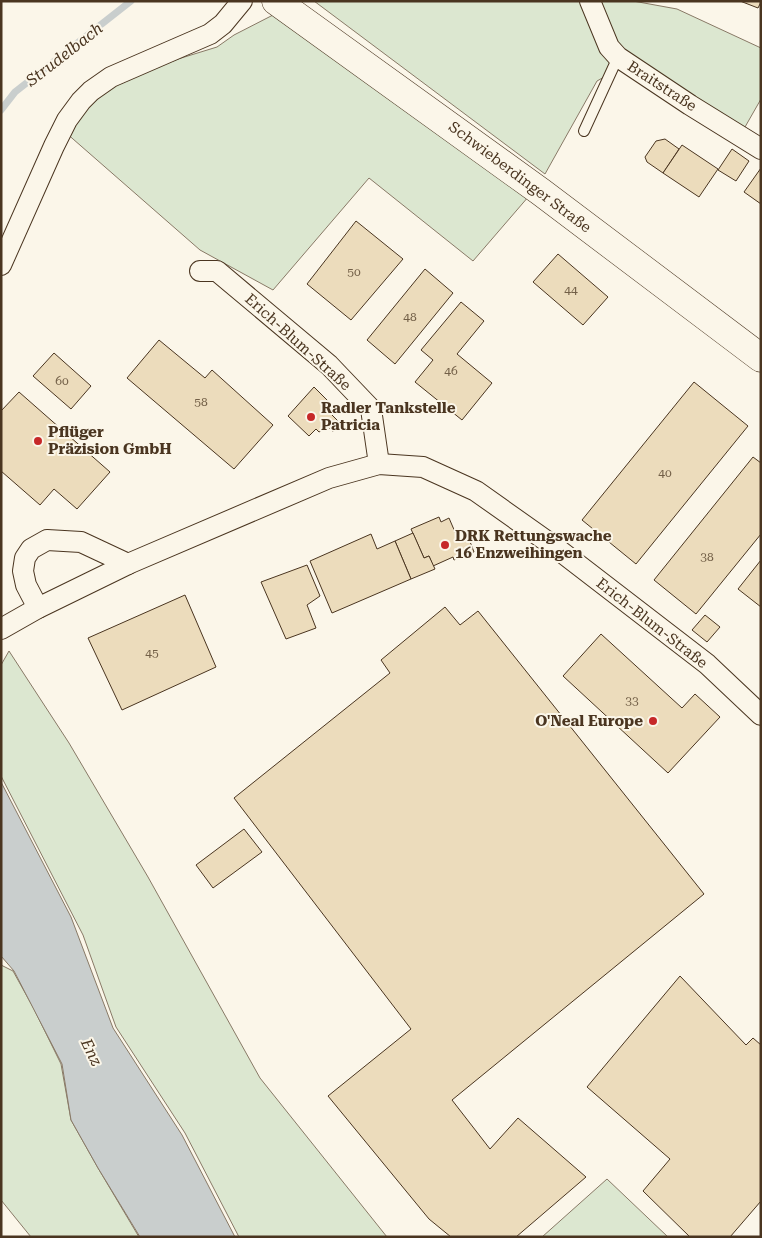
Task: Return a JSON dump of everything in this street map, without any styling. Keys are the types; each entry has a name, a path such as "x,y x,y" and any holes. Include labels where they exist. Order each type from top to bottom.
{"main road":[{"name":"Schwieberdinger Straße","path":"276,1 534,186 761,358"}],"street":[{"path":"1,265 67,120 90,92 111,77 210,34 223,24 242,1"},
{"name":"Braitstraße","path":"590,1 609,47 618,57 761,149"},
{"name":"Erich-Blum-Straße","path":"200,271 217,271 329,365 371,409 379,464"},
{"name":"Erich-Blum-Straße","path":"1,629 38,608 128,564 328,478 379,464 423,467 476,491 554,547 707,664 761,715"},
{"path":"38,608 26,585 23,571 25,558 31,549 47,540 81,542 128,564"}],"lane":[{"path":"584,130 618,57"}],"green space":[{"path":"314,1 633,1 677,9 761,48 761,99 737,141 622,67 597,81 545,174"},
{"path":"273,15 529,196 473,261 369,178 273,290 200,250 65,132 87,107 117,82 178,59 217,47 234,35"},
{"path":"9,651 69,743 148,877 260,1078 387,1237 239,1237 185,1133 116,1027 83,935 1,776 1,665"},
{"path":"1,965 13,971 34,1009 61,1064 71,1120 139,1237 31,1237 1,1200"},
{"path":"607,1179 668,1237 542,1237"}],"water":[{"name":"Enz","path":"1,782 71,917 113,1028 182,1135 235,1237 140,1237 71,1120 62,1064 14,971 1,956"}],"building":[{"path":"740,1 761,1 761,2 758,8"},
{"path":"665,139 679,149 663,173 647,162 645,157 656,141"},
{"path":"682,145 718,169 699,197 663,173"},
{"path":"732,149 749,161 736,181 718,170"},
{"path":"761,168 761,204 744,192"},
{"path":"356,221 403,259 351,320 307,284"},
{"path":"558,254 608,297 583,325 533,282"},
{"path":"425,269 453,293 395,364 367,340"},
{"path":"461,302 484,321 457,354 492,383 462,420 415,382 433,360 421,350"},
{"path":"159,340 205,378 212,370 273,425 234,469 127,378"},
{"path":"54,353 91,386 71,409 33,376"},
{"path":"694,382 748,426 636,564 582,520"},
{"path":"314,387 336,409 331,414 341,424 333,432 328,427 319,432 316,429 309,436 288,416"},
{"name":"Pflüger Präzision GmbH","path":"19,392 110,472 77,509 54,489 40,505 1,471 1,411"},
{"path":"753,457 761,463 761,534 696,614 654,580"},
{"name":"DRK Rettungswache 16 Enzweihingen","path":"439,517 441,522 449,518 458,539 467,534 474,552 454,560 453,557 433,566 429,556 424,558 411,529"},
{"path":"413,533 424,558 429,556 435,569 411,579 395,541"},
{"path":"371,534 377,549 395,541 411,579 332,613 310,561"},
{"path":"761,560 761,607 738,589"},
{"path":"307,565 320,596 307,605 316,628 286,639 261,582"},
{"path":"185,595 216,667 122,710 88,638"},
{"path":"445,607 460,625 478,611 704,894 452,1100 490,1149 518,1118 586,1177 516,1237 451,1237 429,1219 328,1096 411,1029 234,798 390,673 381,660"},
{"path":"705,615 720,627 707,642 692,630"},
{"path":"601,634 682,708 695,694 720,717 668,773 563,676"},
{"path":"244,829 262,852 213,888 196,865"},
{"path":"680,976 746,1045 753,1038 761,1045 761,1201 730,1237 690,1237 643,1191 670,1159 587,1087"}],"waterway":[{"name":"Strudelbach","path":"1,110 15,92 131,1"}],"place":[{"name":"Radler Tankstelle Patricia","path":"311,417"},
{"name":"Pflüger Präzision GmbH","path":"38,441"},
{"name":"DRK Rettungswache 16 Enzweihingen","path":"445,545"},
{"name":"O'Neal Europe","path":"653,721"}]}
